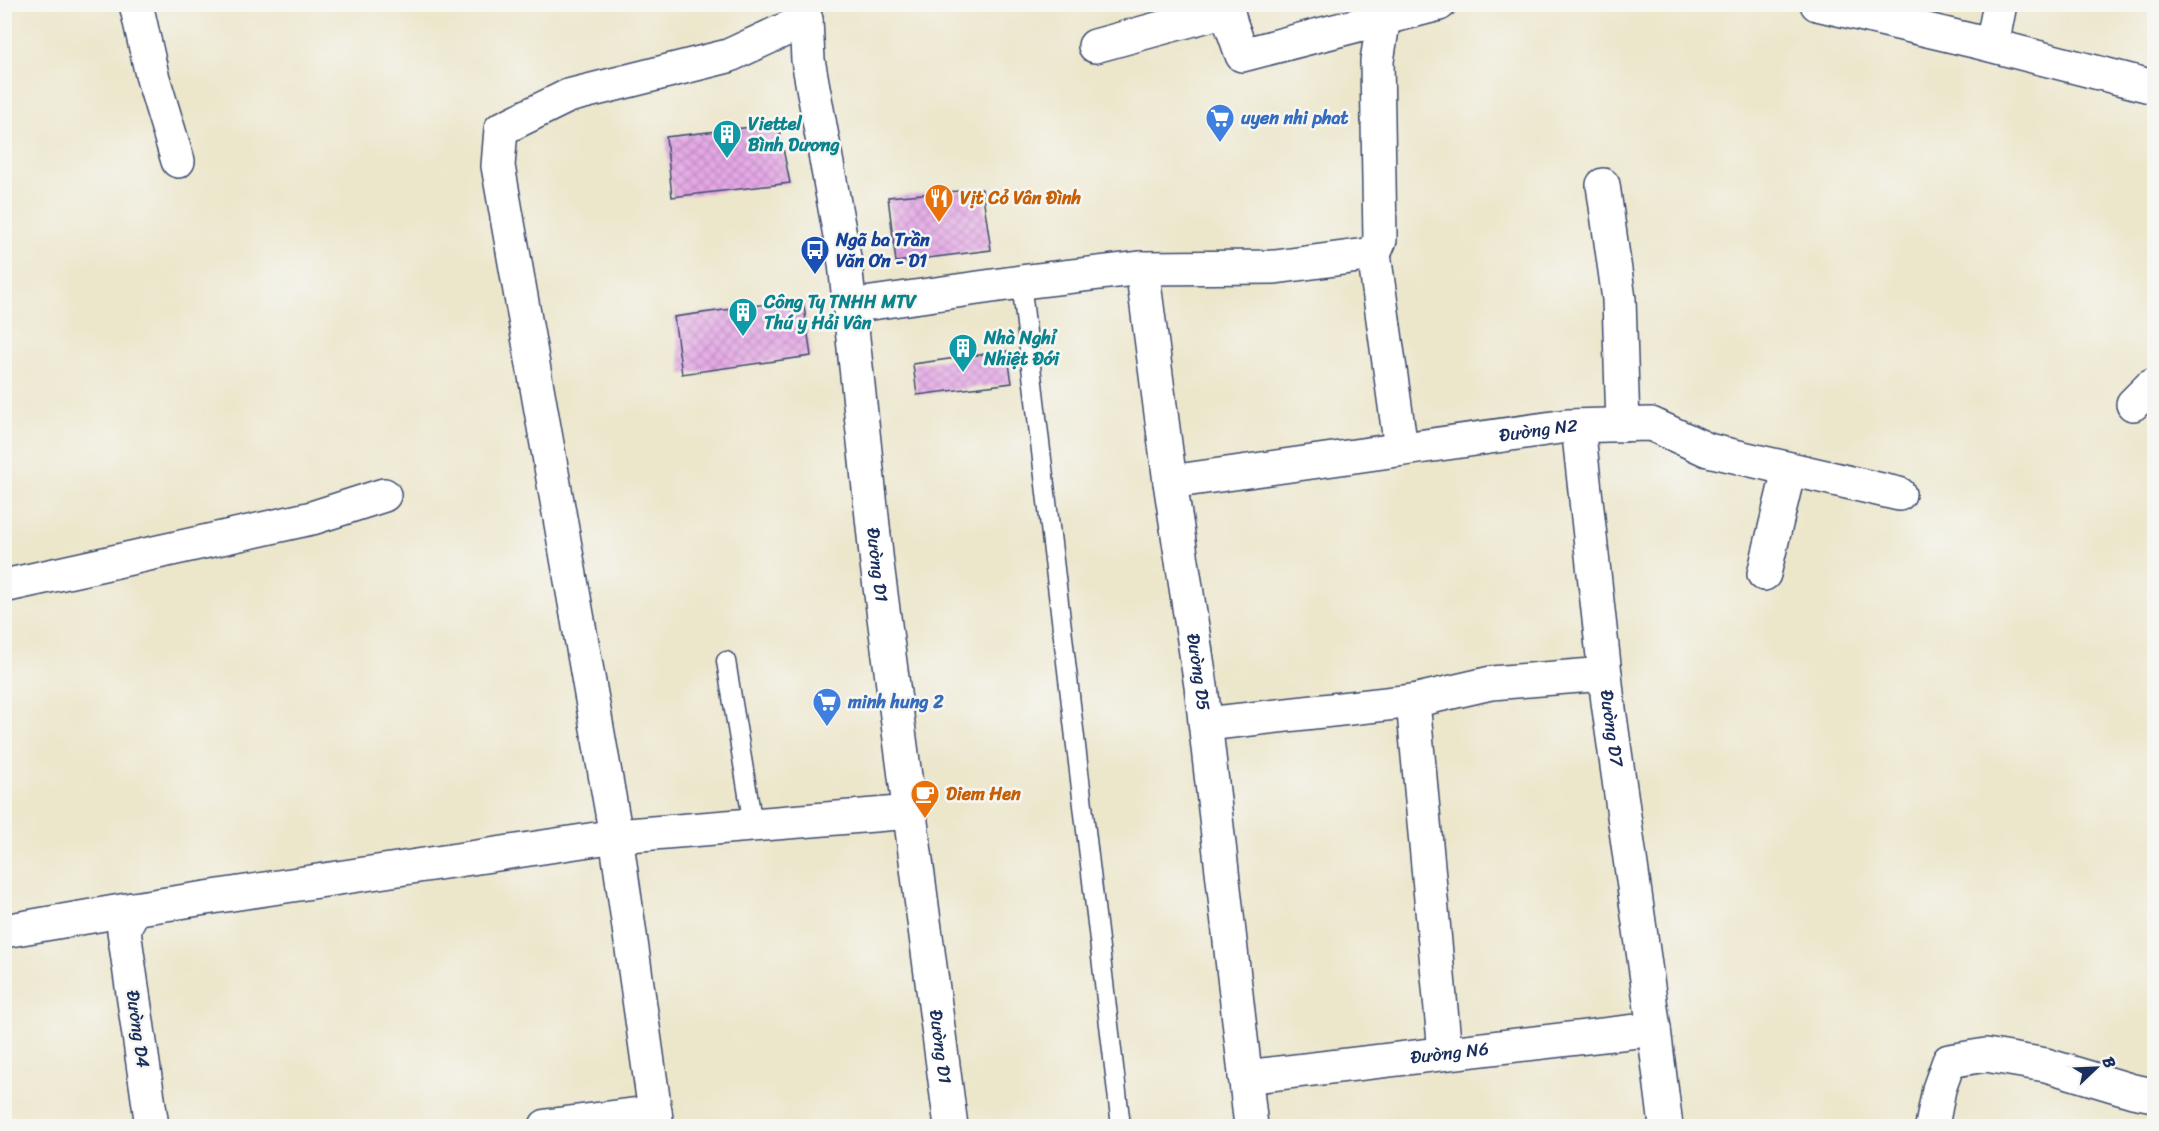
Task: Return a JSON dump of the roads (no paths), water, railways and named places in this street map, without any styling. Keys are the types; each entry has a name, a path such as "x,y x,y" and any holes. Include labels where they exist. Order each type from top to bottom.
{"street":[{"path":"136,4 152,75 178,161"},
{"path":"1095,46 1227,7 1242,55 1439,4"},
{"path":"1817,4 1992,45 2154,87"},
{"path":"1992,45 2000,4"},
{"path":"546,1126 656,1119 616,836 498,166 501,129 568,96 728,56 803,12"},
{"name":"Đường D1","path":"803,12 808,60 845,263 877,564 951,1126"},
{"path":"1384,17 1377,61 1380,240 1374,254 1401,449"},
{"path":"1603,185 1619,299 1623,424"},
{"path":"850,306 1142,268 1275,267 1374,254"},
{"name":"Đường D5","path":"1142,268 1170,482 1206,724 1251,1126"},
{"name":"Đường N2","path":"1170,482 1578,426 1652,424 1708,450 1899,494"},
{"name":"Đường D7","path":"1578,426 1605,674 1666,1126"},
{"path":"1764,573 1789,470"},
{"path":"4,586 312,518 384,495"},
{"path":"1206,724 1413,701 1491,683 1605,674"},
{"path":"1413,701 1445,1053"},
{"path":"4,931 129,920 616,836 911,812"},
{"name":"Đường D4","path":"129,920 152,1126"},
{"name":"Đường N6","path":"1245,1077 1654,1029"},
{"path":"1932,1126 1939,1089 1949,1061 1986,1055 2046,1065 2154,1095"}],"lane":[{"path":"1021,282 1121,1126"},
{"path":"726,661 753,825"}],"place":[{"name":"uyen nhi phat","path":"1220,144"},
{"name":"Viettel Bình Dương","path":"727,160"},
{"name":"Vịt Cỏ Vân Đình","path":"939,224"},
{"name":"Ngã ba Trần Văn Ơn - D1","path":"815,276"},
{"name":"Công Ty TNHH MTV Thú y Hải Vân","path":"743,338"},
{"name":"Nhà Nghỉ Nhiệt Đới","path":"963,374"},
{"name":"minh hung 2","path":"827,728"},
{"name":"Diem Hen","path":"925,820"}]}
